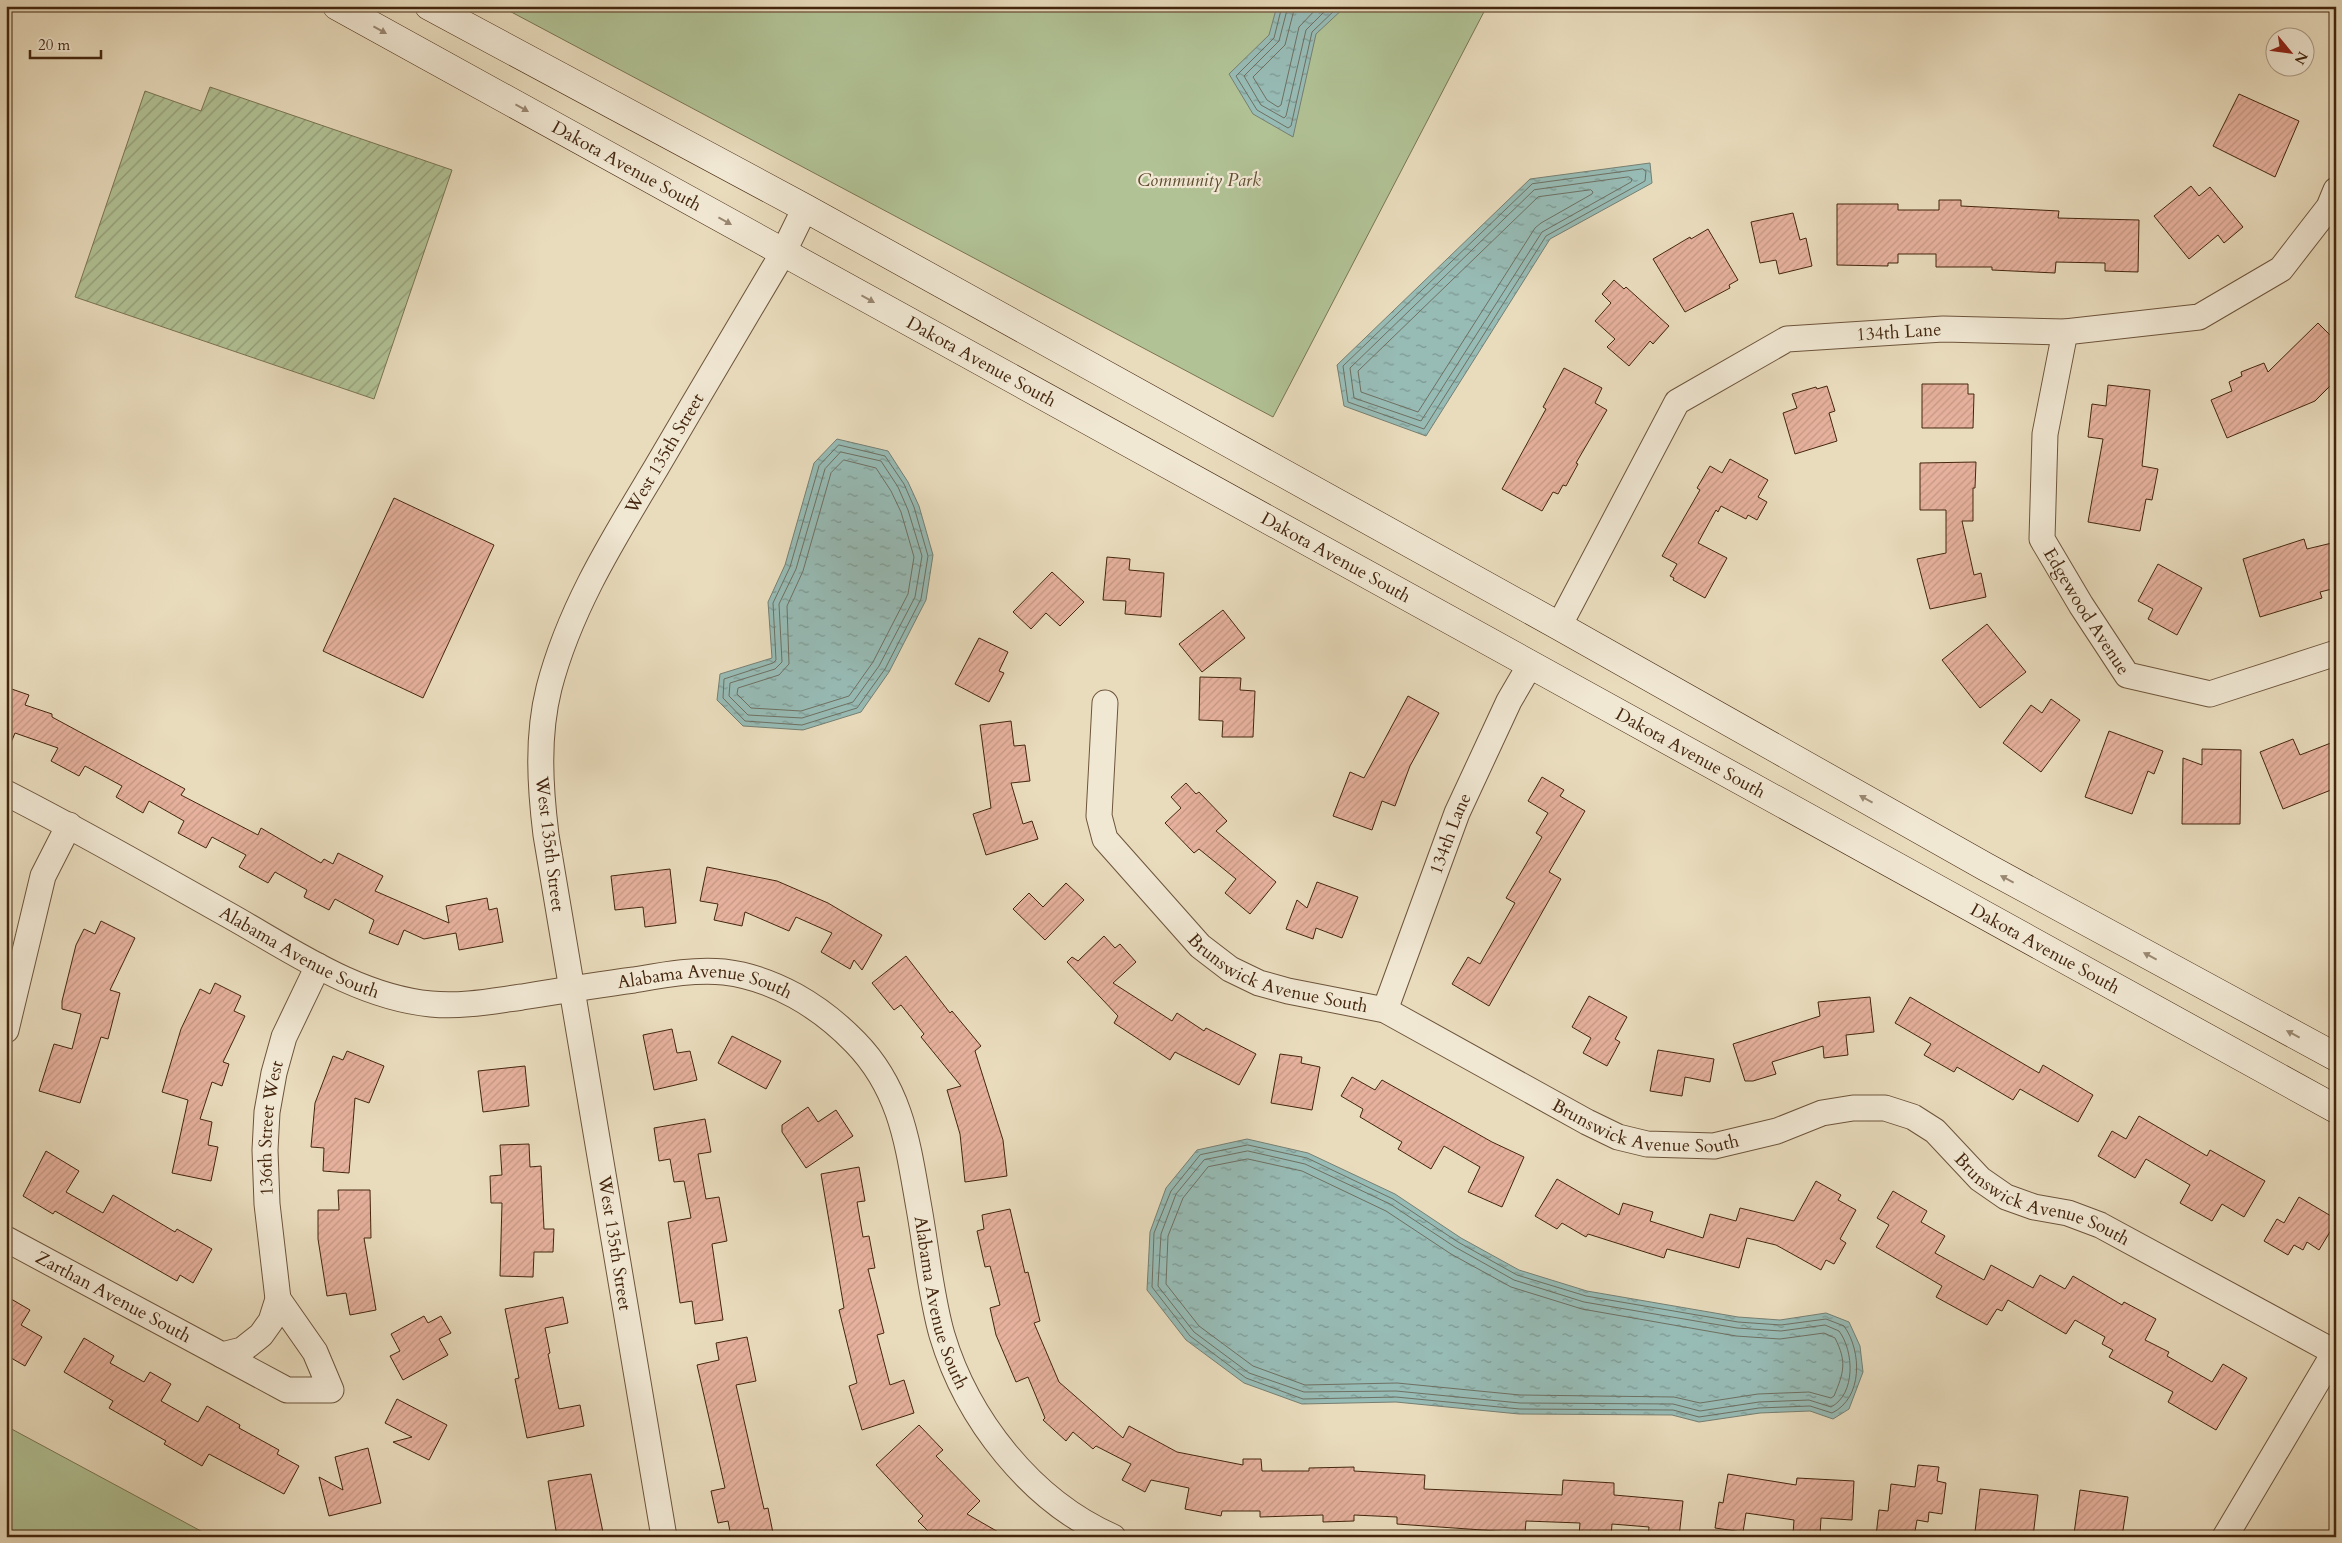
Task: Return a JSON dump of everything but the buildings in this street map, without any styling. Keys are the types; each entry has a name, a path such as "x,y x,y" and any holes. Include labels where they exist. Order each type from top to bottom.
{"main road":[{"name":"Dakota Avenue South","path":"337,6 2336,1109"},
{"path":"429,6 805,208 1559,626 1986,868 2336,1057"}],"street":[{"name":"134th Lane","path":"1559,626 1677,402 1787,339 1943,329 2065,332 2199,317 2281,269 2329,207 2336,190"},
{"name":"West 135th Street","path":"664,1537 541,796 543,725 549,690 558,657 587,588 611,543 783,253 805,208"},
{"name":"Edgewood Avenue","path":"2065,332 2045,434 2042,539 2081,605 2128,675 2210,694 2336,653"},
{"name":"134th Lane","path":"1385,1010 1457,812 1509,700 1530,665"},
{"name":"Brunswick Avenue South","path":"1105,704 1099,816 1105,839 1200,946 1230,969 1259,983 1288,991 1385,1010 1587,1122 1618,1136 1647,1144 1714,1146 1776,1131 1822,1113 1853,1108 1885,1108 1913,1117 1936,1131 1980,1179 2006,1197 2034,1207 2068,1213 2100,1225 2335,1352"},
{"name":"Alabama Avenue South","path":"6,793 69,825 318,966 363,987 392,997 431,1004 468,1005 684,972 723,972 759,980 796,995 829,1019 856,1043 879,1072 897,1105 909,1149 942,1335 979,1416 1004,1453 1030,1480 1066,1509 1113,1537"},
{"path":"6,1030 43,876 69,825"},
{"name":"136th Street West","path":"222,1355 242,1350 261,1335 271,1321 278,1299 268,1204 265,1150 267,1112 274,1073 284,1037 318,966"},
{"name":"Zarthan Avenue South","path":"6,1239 287,1390 331,1390"},
{"name":"136th Street West","path":"278,1299 315,1352 331,1390"},
{"path":"2225,1537 2335,1352"}],"green space":[{"name":"Community Park","path":"500,6 1487,6 1273,417"},
{"path":"210,87 452,170 374,399 75,297 145,91 201,111"},
{"path":"6,1426 212,1537 6,1537"}],"water":[{"path":"1277,6 1346,6 1316,34 1293,137 1253,114 1229,74 1269,35"},
{"path":"1650,163 1652,183 1550,239 1426,436 1344,406 1337,365 1530,179"},
{"path":"837,439 888,451 908,482 919,506 933,555 926,600 889,672 861,712 803,730 743,726 717,700 720,674 772,658 768,602 785,565 814,463"},
{"path":"1247,1139 1308,1153 1395,1194 1461,1238 1519,1270 1587,1291 1738,1317 1780,1320 1826,1313 1849,1322 1860,1346 1863,1372 1849,1409 1833,1419 1810,1411 1760,1413 1699,1422 1672,1415 1519,1414 1396,1402 1302,1404 1244,1383 1186,1340 1147,1290 1150,1232 1166,1188 1197,1150"}]}
